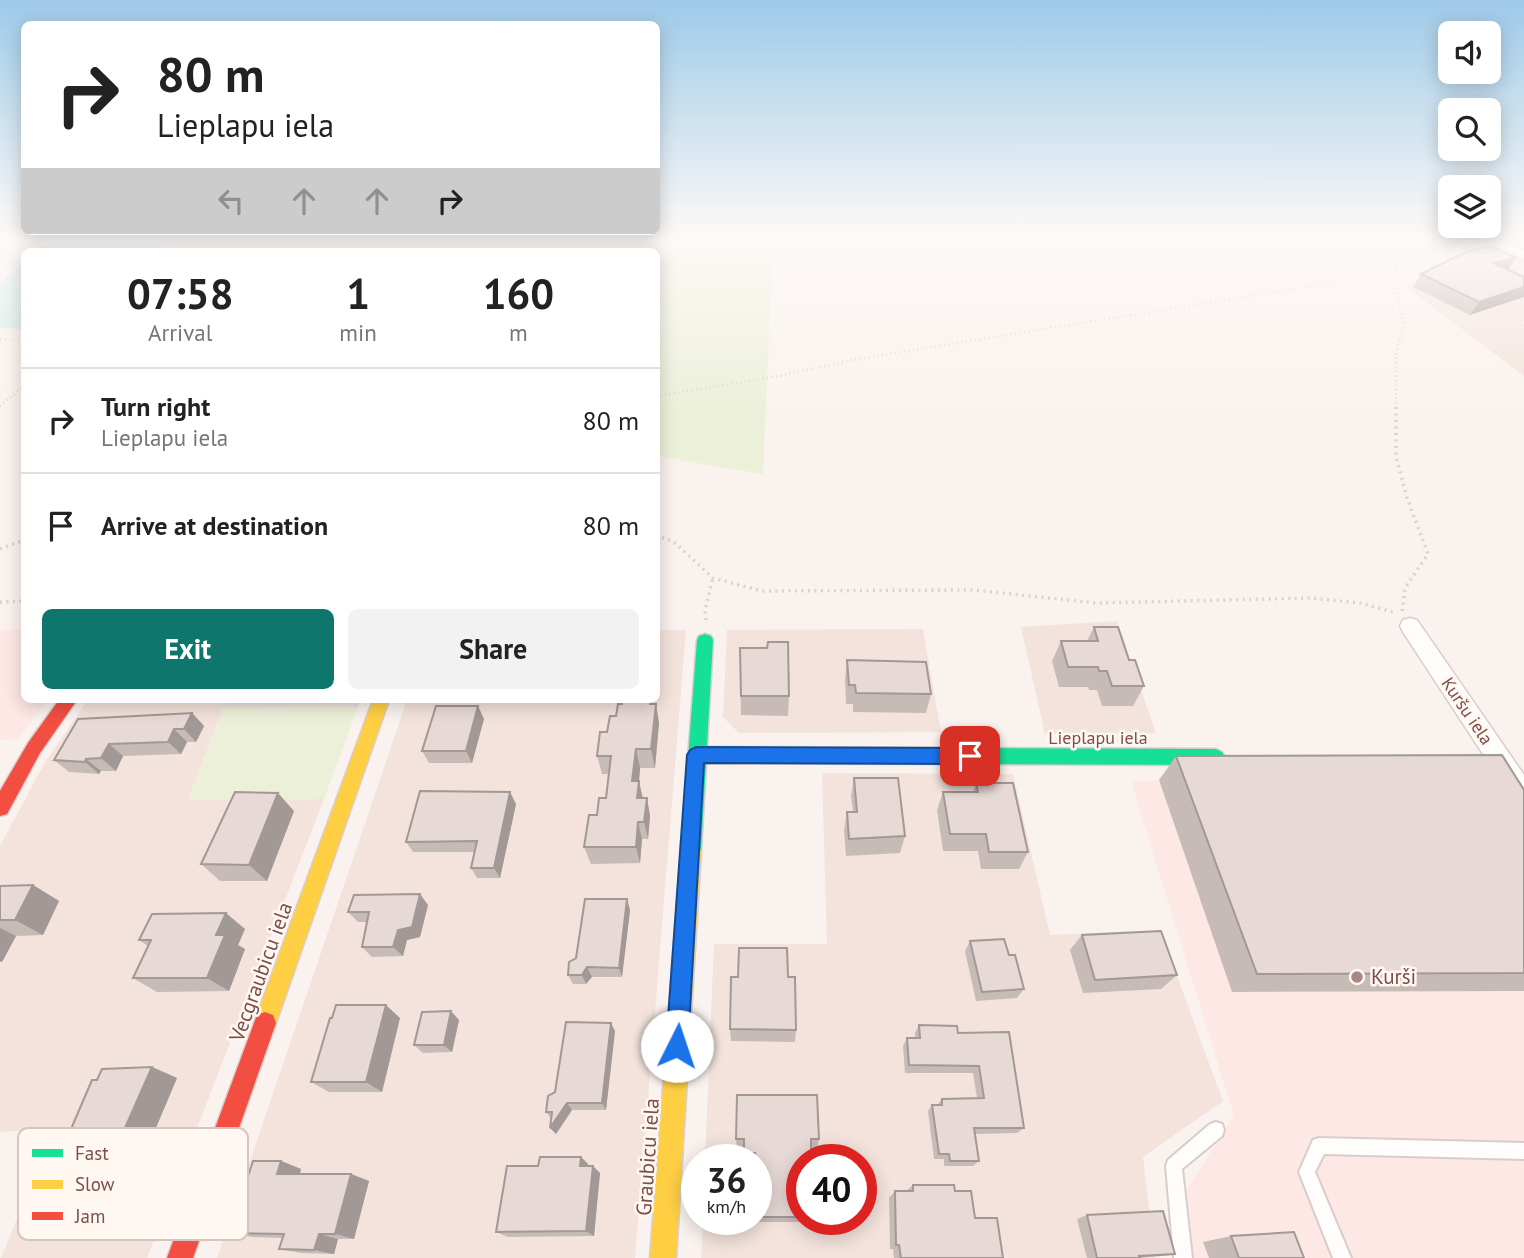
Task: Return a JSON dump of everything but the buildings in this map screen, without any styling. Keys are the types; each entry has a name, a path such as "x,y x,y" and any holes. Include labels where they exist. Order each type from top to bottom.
{"street":[{"name":"Kuršu iela","path":"1406,621 1488,758 1524,795"},
{"name":"Graubicu iela","path":"663,1258 705,640"},
{"path":"0,808 34,748 67,703"},
{"name":"Vecgraubicu iela","path":"227,1128 380,703"},
{"name":"Lieplapu iela","path":"696,755 1227,757"},
{"name":"Vecgraubicu iela","path":"180,1258 186,1240"}],"lane":[{"path":"1183,1258 1174,1166 1216,1130"},
{"path":"1342,1258 1307,1172 1319,1146 1524,1151"}],"path":[{"path":"660,395 779,376 857,359 1246,297"},
{"path":"1397,297 1404,322 1396,353 1396,457 1407,498 1428,554 1405,585 1401,600 1406,621"},
{"path":"0,340 21,340"},
{"path":"0,405 21,388"},
{"path":"660,537 674,542 713,578 762,591 973,590 1096,603 1311,598 1360,603 1406,621"},
{"path":"0,549 21,541"},
{"path":"705,640 705,610 713,578"},
{"path":"0,602 21,601"}],"shaded area":[{"path":"1419,297 1524,297 1524,320 1521,322 1524,324 1524,376"},
{"path":"1117,621 1156,733 1045,734 1021,627"},
{"path":"923,629 941,732 739,733 723,717 727,630"},
{"path":"0,630 21,630 21,703 45,703 18,739 0,740"},
{"path":"660,630 686,630 635,1258 217,1258 223,1240 248,1240 248,1167 406,703 660,703"},
{"path":"86,703 225,703 188,800 324,799 197,1128 18,1128 18,1131 0,1132 0,846 45,762"},
{"path":"225,703 360,703 358,707 223,708"},
{"path":"822,773 1013,774 1050,935 1160,930 1223,1101 1143,1157 1155,1258 701,1258 702,1235 772,1235 772,1144 706,1144 714,944 827,944"},
{"name":"Kurši","path":"1485,776 1524,837 1524,1258 1193,1258 1185,1192 1234,1116 1131,781"},
{"path":"18,1216 18,1240 154,1240 147,1258 1,1258"}],"green space":[{"path":"660,297 771,297 763,474 660,457"},
{"path":"358,707 324,799 188,800 223,708"}],"water":[{"path":"0,297 21,297 21,330 0,327"}],"traffic: fast":[{"path":"691,851 705,640"},
{"path":"959,756 1216,757"}],"traffic: slow":[{"path":"265,1023 380,703"},
{"path":"696,755 959,756"},
{"path":"663,1258 691,851"}],"traffic: jam":[{"path":"0,808 34,748 67,703"},
{"path":"227,1128 265,1023"},
{"path":"180,1258 187,1240"}],"place":[{"name":"Kurši","path":"1357,977"}],"route":[{"path":"677,1046 696,755 970,756"}]}
